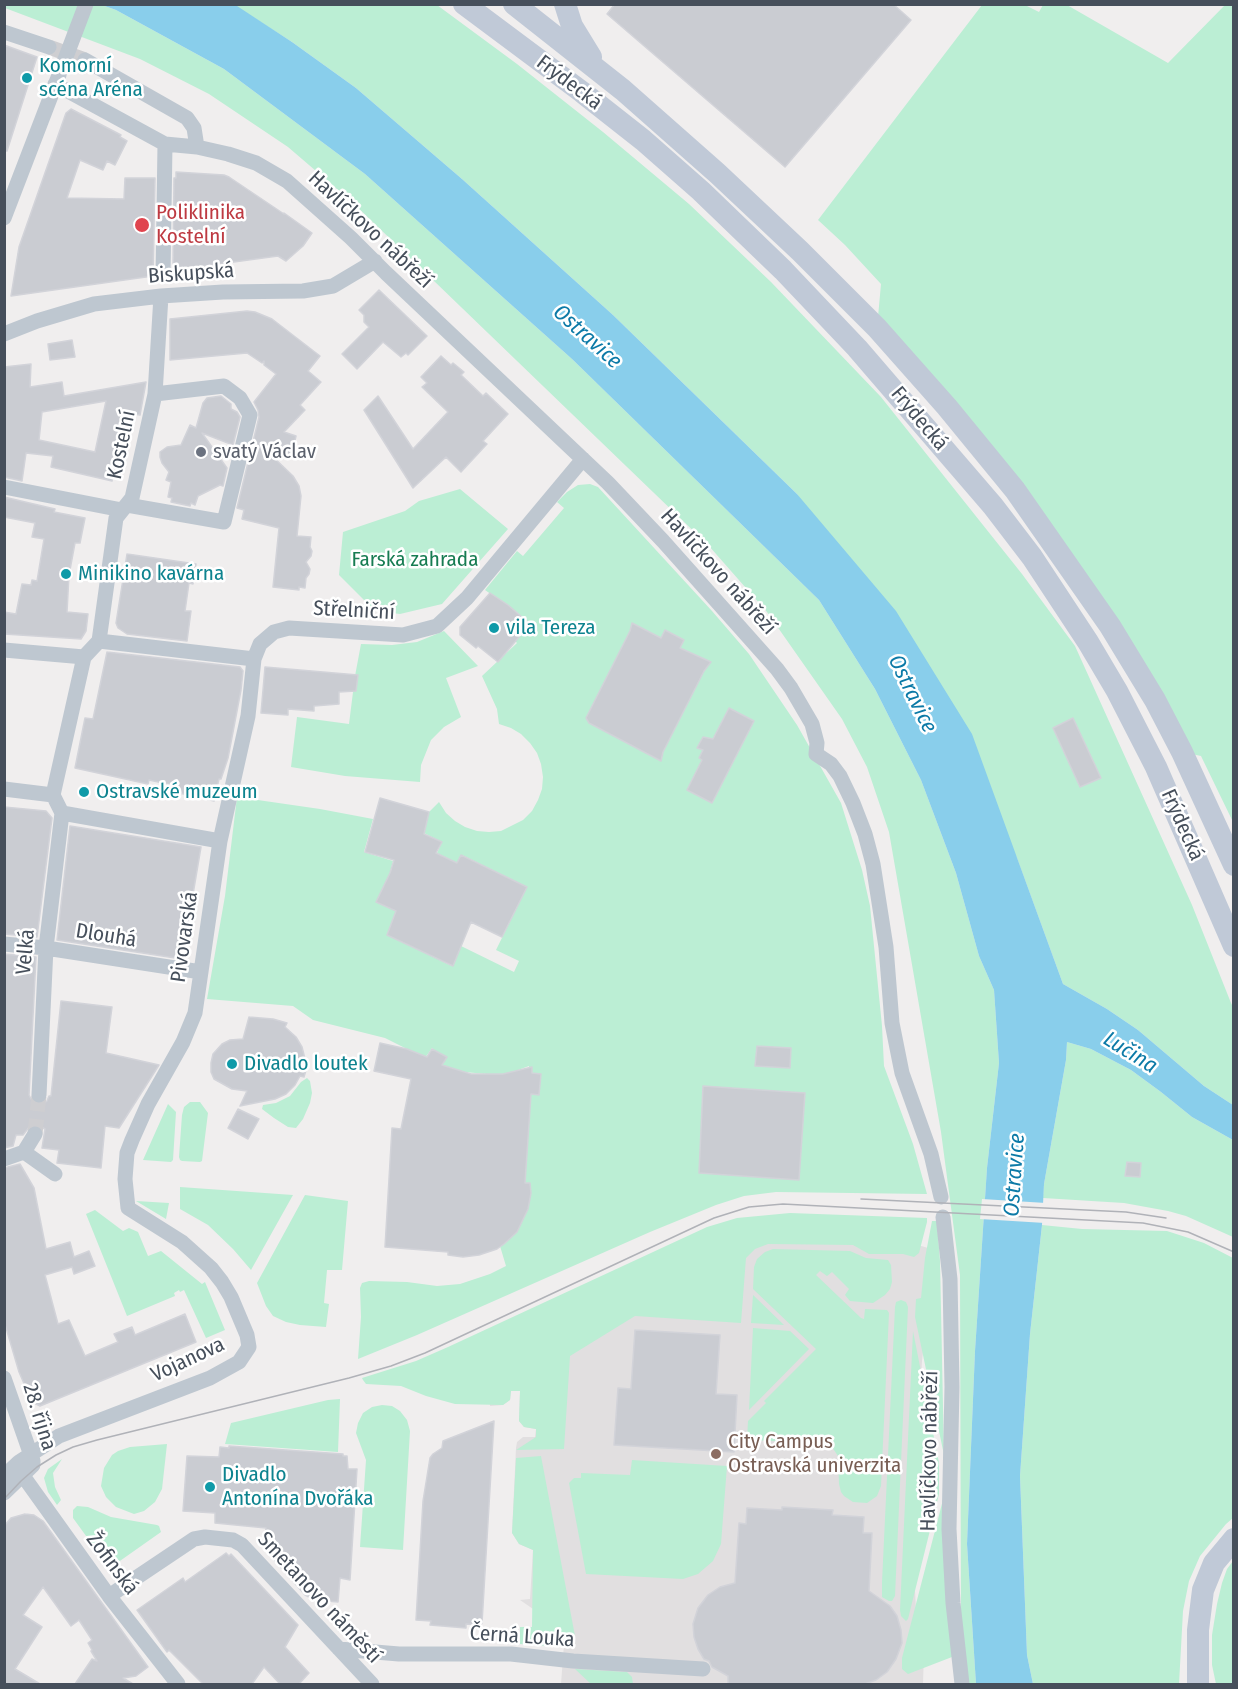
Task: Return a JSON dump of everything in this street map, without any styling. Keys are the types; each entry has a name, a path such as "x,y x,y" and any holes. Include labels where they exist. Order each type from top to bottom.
{"main road":[{"name":"Frýdecká","path":"464,4 487,11 701,190 783,270 894,388 993,506 1038,567 1088,642 1117,691 1156,767 1233,946"},
{"name":"Frýdecká","path":"514,4 602,73 717,173 877,328 947,407 1022,500 1110,626 1155,700 1182,752 1233,865"},
{"path":"565,4 580,41 602,73"},
{"path":"1197,1684 1198,1630 1203,1590 1214,1563 1233,1539"}],"street":[{"path":"4,218 86,4"},
{"path":"4,32 49,47"},
{"path":"85,60 188,118 194,128 197,147"},
{"path":"58,77 165,144 163,276"},
{"name":"Havlíčkovo nábřeží","path":"165,144 197,147 256,163 286,181 351,238 583,459 655,533 777,669 812,724 817,743 816,754 831,764 840,776 865,834 873,864 886,947 892,1023 902,1073 931,1154 941,1197"},
{"name":"Biskupská","path":"6,333 94,304 161,296 223,292 303,291 333,286 375,261"},
{"name":"Kostelní","path":"100,637 116,518 132,498 155,394 161,296"},
{"path":"4,488 224,522 250,415 240,398 224,386 155,394"},
{"name":"Střelniční","path":"254,659 260,644 274,632 289,628 404,635 437,626 467,598 583,459"},
{"path":"220,841 62,813 53,795 84,657 100,637 254,659"},
{"path":"4,650 84,657"},
{"name":"Pivovarská","path":"128,1208 125,1179 127,1154 148,1104 169,1069 195,1013 220,841 248,716 254,659"},
{"path":"4,789 53,795"},
{"name":"Velká","path":"39,1095 46,948 62,813"},
{"name":"Dlouhá","path":"4,944 46,948 201,972"},
{"path":"4,1159 24,1152 34,1134"},
{"path":"24,1152 55,1174"},
{"name":"Vojanova","path":"32,1453 67,1431 210,1378 239,1362 249,1347 247,1335 231,1297 211,1268 173,1236 128,1208"},
{"name":"Havlíčkovo nábřeží","path":"944,1217 950,1278 952,1377 949,1529 953,1602 962,1684"},
{"name":"28. října","path":"4,1378 32,1453 14,1472 4,1495"},
{"name":"Žofinská","path":"14,1472 38,1497 178,1684"},
{"path":"4,1495 26,1491 38,1497"},
{"name":"Smetanovo náměstí","path":"110,1596 189,1541 205,1537 225,1538 238,1542 372,1684"},
{"name":"Černá Louka","path":"339,1649 399,1654 511,1654 573,1661 703,1669"}],"shaded area":[{"name":"City Campus Ostravská univerzita","path":"732,1236 918,1245 935,1250 922,1361 913,1555 917,1627 924,1652 923,1684 561,1684 565,1631 520,1600 530,1599 533,1550 519,1544 512,1533 516,1448 517,1442 523,1437 535,1437 536,1429 524,1427 519,1421 520,1391 511,1391 510,1400 503,1405 490,1406 490,1384"}],"green space":[{"path":"4,5 102,5 116,10 224,69 365,174 572,359 819,600 875,689 921,780 956,873 979,956 994,990 999,1063 987,1168 975,1351 967,1544 976,1684 968,1684 961,1616 960,1275 941,1132 889,832 867,767 842,719 767,612 709,546 351,201 288,147 209,94 140,59 5,8"},
{"path":"234,5 437,5 517,64 689,204 771,282 881,397 1022,574 1075,646 1192,905 1234,1009 1233,1105 1204,1086 1138,1030 1063,984 1017,858 797,494 613,315 462,179 356,88 292,42"},
{"path":"982,5 1025,5 1039,12 1043,5 1067,5 1168,63 1225,5 1233,5 1233,822 1201,756 1182,752 1110,626 877,328 881,284 818,220"},
{"path":"590,484 598,487 749,654 797,725 841,803 862,870 870,906 884,1066 913,1144 927,1194 776,1192 744,1196 650,1232 358,1359 362,1283 369,1281 407,1282 437,1286 460,1284 506,1266 500,1246 521,1184 528,1094 536,1094 537,1074 529,1072 529,1066 498,1075 464,1072 439,1065 443,1057 432,1048 425,1058 385,1038 313,1020 293,1006 207,999 225,896 237,797 373,819 364,852 393,861 389,876 376,902 396,911 387,935 452,966 461,946 514,972 519,961 496,950 527,887 462,855 457,863 437,853 442,842 424,833 429,812 439,802 446,813 465,827 489,832 501,831 523,820 538,800 543,777 537,753 521,734 499,724 497,709 482,676 517,643 515,641 519,614 485,590 517,551 523,556 564,508 557,502 578,485"},
{"name":"Farská zahrada","path":"460,489 508,529 442,604 400,614 375,611 339,575 343,532 405,511 419,501"},
{"path":"444,631 478,666 446,678 461,717 444,727 431,740 421,765 420,782 345,776 291,767 297,717 349,724 361,644 392,645 417,642"},
{"path":"1067,1042 1091,1049 1131,1070 1192,1117 1233,1140 1233,1237 1186,1216 1168,1211 1124,1203 1043,1198"},
{"path":"307,1078 310,1081 312,1093 310,1103 296,1128 288,1127 262,1109 263,1105 276,1103 290,1096"},
{"path":"190,1102 200,1102 208,1113 202,1161 200,1162 182,1161 179,1157 182,1115 184,1107"},
{"path":"168,1104 176,1112 173,1160 171,1162 143,1160"},
{"path":"180,1187 293,1195 251,1270 208,1225 180,1209"},
{"path":"305,1195 348,1201 342,1270 327,1270 324,1303 329,1304 326,1327 300,1325 273,1316 266,1306 257,1283"},
{"path":"136,1201 169,1203 166,1219"},
{"path":"95,1210 123,1231 129,1228 138,1232 148,1256 161,1251 202,1284 205,1282 225,1330 206,1338 184,1290 180,1292 179,1290 174,1293 175,1296 127,1316 86,1214"},
{"path":"790,1213 927,1218 927,1222 919,1253 914,1257 903,1254 869,1254 853,1245 768,1244 755,1249 746,1258 741,1323 635,1316 570,1356 564,1449 516,1450 536,1437 536,1429 524,1427 519,1421 520,1391 511,1391 510,1400 503,1405 455,1404 401,1386 366,1384 362,1378 416,1361 448,1347 707,1227 737,1218"},
{"path":"932,1221 937,1221 940,1261 944,1455 915,1317 916,1299 921,1298"},
{"path":"1042,1225 1082,1229 1167,1231 1204,1243 1233,1258 1233,1518 1200,1556 1189,1581 1183,1611 1179,1684 1033,1684 1027,1655 1020,1476 1030,1334"},
{"path":"773,1249 850,1251 866,1258 888,1260 891,1265 890,1289 873,1303 850,1301 845,1295 849,1289 832,1272 827,1276 820,1271 816,1275 861,1318 864,1319 865,1309 887,1310 889,1313 881,1486 877,1496 867,1503 853,1502 841,1492 838,1456 832,1447 819,1443 747,1440 748,1421 766,1403 764,1401 816,1349 753,1289 754,1267 757,1259"},
{"path":"753,1295 784,1325 751,1323"},
{"path":"901,1300 906,1302 908,1307 895,1596 892,1601 889,1601 882,1597 882,1582 895,1307 896,1302"},
{"path":"753,1328 790,1331 809,1349 749,1410"},
{"path":"913,1331 939,1463 939,1494 906,1621 901,1616 900,1610"},
{"path":"340,1399 338,1452 225,1444 231,1423"},
{"path":"392,1406 400,1411 407,1420 410,1431 403,1550 360,1547 366,1460 356,1433 363,1413 372,1407"},
{"path":"167,1444 162,1489 155,1502 144,1511 134,1514 116,1507 106,1497 101,1486 104,1468 112,1455 130,1447"},
{"path":"541,1456 575,1636 572,1636 570,1644 563,1647 520,1644 520,1627 532,1627 533,1550 519,1544 512,1533 516,1458"},
{"path":"62,1459 53,1473 55,1487 61,1500 57,1505 48,1492 44,1478 48,1469"},
{"path":"632,1460 727,1466 721,1544 713,1561 698,1574 683,1579 586,1574 569,1483 574,1478 581,1478 581,1473 630,1475"},
{"path":"945,1492 952,1657 908,1674 902,1669 902,1658"},
{"path":"77,1506 88,1507 111,1517 157,1525 161,1532 114,1565 109,1564 105,1562 73,1518 73,1510"},
{"path":"1233,1561 1233,1684 1216,1684 1212,1665 1212,1635 1222,1583"},
{"path":"575,1669 627,1672 632,1677 633,1684 591,1684"}],"water":[{"path":"234,4 356,88 462,179 613,315 797,494 896,611 972,734 1063,984 1138,1030 1204,1086 1233,1105 1233,1140 1192,1117 1131,1070 1091,1049 1067,1042 1066,1060 1044,1184 1020,1476 1027,1655 1033,1684 976,1684 967,1544 975,1351 987,1168 999,1063 994,990 979,956 956,873 921,780 875,689 819,600 572,359 365,174 224,69 116,10 102,5"}],"pier":[{"path":"982,1199 1046,1203 1045,1223 980,1219"}],"building":[{"path":"615,4 893,4 911,20 785,167 607,14"},
{"path":"4,45 37,57 7,151 4,151"},
{"path":"71,109 121,135 120,137 127,141 115,165 107,161 103,170 80,160 67,198 124,199 125,178 155,178 153,276 11,296 19,247 66,113"},
{"path":"176,172 229,177 312,233 303,246 286,261 278,256 197,267 173,267 174,178 176,178"},
{"path":"379,290 427,336 408,355 406,353 401,357 383,342 357,369 342,354 369,327 359,310"},
{"path":"247,311 272,319 320,356 308,371 321,382 300,405 305,410 284,432 296,436 292,454 269,453 293,476 299,486 301,496 297,536 311,537 311,556 306,562 310,569 309,574 305,588 299,587 299,590 273,587 279,528 242,519 244,510 237,508 259,417 254,402 276,374 264,365 264,361 262,363 247,353 170,360 170,319"},
{"path":"72,340 75,357 50,360 48,344"},
{"path":"441,356 464,372 461,375 483,396 486,393 508,414 483,441 487,444 461,472 446,457 413,488 364,410 378,396 413,449 448,412 422,387 427,383 421,377"},
{"path":"31,364 30,387 62,382 64,396 146,382 140,415 127,413 112,481 51,467 53,456 26,453 22,481 4,477 4,367","holes":["106,401 95,452 39,440 42,412"]},
{"name":"svatý Václav","path":"221,396 231,404 231,409 240,417 233,445 202,433 227,468 223,486 220,485 198,496 195,505 171,502 172,498 168,497 171,482 166,480 169,472 162,463 160,452 167,447 181,445 190,425 196,428 203,403 207,398"},
{"path":"4,497 55,509 54,512 85,518 80,543 75,543 69,575 67,612 88,614 86,631 81,639 4,634 4,612 16,614 22,584 31,585 32,580 37,581 44,539 32,537 35,523 4,517"},
{"path":"127,554 196,564 193,584 189,583 185,611 191,611 187,641 127,634 118,628 116,623"},
{"name":"vila Tereza","path":"490,593 530,624 498,662 460,635 460,627"},
{"path":"632,623 661,638 665,630 684,640 680,648 711,662 704,671 663,752 661,761 589,723 586,718"},
{"path":"107,652 240,667 243,671 228,758 221,779 219,779 214,801 175,792 177,786 149,780 148,784 75,768 85,718 93,719"},
{"path":"265,667 358,675 356,691 339,692 339,704 314,706 314,711 288,709 288,715 261,713"},
{"path":"729,708 754,721 712,803 687,790 702,760 699,758 703,750 697,748 703,737 713,739"},
{"path":"1073,718 1101,778 1080,787 1053,728"},
{"path":"380,798 429,812 424,834 442,842 436,853 457,863 461,855 527,887 502,937 471,922 453,966 387,935 396,911 376,902 394,860 365,852"},
{"path":"4,807 46,811 52,818 37,937 4,934"},
{"path":"70,826 201,847 182,959 57,940"},
{"path":"4,954 36,957 29,1095 33,1103 43,1104 51,1096 61,1001 112,1007 106,1053 159,1065 119,1128 105,1126 101,1168 57,1163 59,1150 42,1148 45,1129 36,1124 30,1126 23,1135 16,1135 13,1146 4,1148"},
{"path":"249,1017 287,1023 285,1027 296,1037 302,1047 307,1067 304,1077 300,1076 286,1094 275,1099 240,1106 247,1091 232,1089 214,1079 211,1063 213,1054 222,1044 230,1040 243,1039"},
{"path":"380,1043 407,1049 427,1057 432,1049 447,1057 442,1065 471,1074 503,1074 532,1067 532,1073 541,1074 539,1095 531,1094 525,1183 530,1183 528,1209 517,1232 497,1249 463,1257 448,1255 448,1252 385,1247 392,1128 401,1129 411,1079 374,1071"},
{"path":"757,1046 791,1048 790,1068 755,1066"},
{"path":"703,1086 805,1093 799,1180 699,1173"},
{"path":"238,1109 259,1119 248,1139 228,1128"},
{"path":"1127,1162 1141,1163 1140,1177 1125,1176"},
{"path":"20,1164 34,1188 46,1249 70,1242 74,1257 89,1251 95,1266 74,1274 72,1267 45,1275 58,1324 69,1320 85,1356 118,1342 114,1334 132,1327 135,1335 185,1314 196,1342 40,1406 32,1402 19,1372 4,1321 4,1168"},
{"path":"635,1330 720,1335 716,1394 737,1395 734,1452 614,1445 618,1388 631,1389"},
{"path":"494,1421 482,1623 481,1625 466,1624 466,1628 430,1625 431,1621 416,1620 423,1501 430,1458 442,1448 443,1441"},
{"path":"229,1446 343,1454 347,1456 348,1469 357,1469 350,1580 340,1578 338,1602 315,1600 305,1595 265,1549 266,1528 215,1523 215,1513 183,1511 187,1456 219,1457 220,1447 229,1448"},
{"path":"782,1507 833,1510 832,1515 864,1517 863,1533 872,1533 869,1591 890,1606 897,1616 902,1643 896,1659 887,1672 876,1680 865,1684 728,1684 728,1676 712,1667 698,1649 693,1624 698,1608 708,1595 720,1587 735,1583 739,1523 746,1524 747,1508 782,1510"},
{"path":"25,1514 34,1515 43,1521 148,1667 136,1676 123,1678 133,1684 75,1684 92,1659 97,1661 88,1643 92,1640 79,1620 71,1626 43,1587 23,1615 42,1627 15,1669 40,1684 4,1684 4,1526 11,1518"},
{"path":"226,1553 229,1556 231,1554 298,1625 285,1647 309,1673 299,1684 280,1684 264,1667 252,1684 203,1684 169,1650 167,1652 137,1610 183,1578 185,1582"}],"tunnel":[{"path":"49,47 85,60"},
{"path":"35,1134 39,1095"}],"tram line":[{"path":"861,1199 1126,1212 1166,1218"},
{"path":"4,1499 37,1467 73,1447 391,1366 425,1353 714,1218 749,1207 783,1204 1143,1223 1188,1232 1234,1252"}],"place":[{"name":"Komorní scéna Aréna","path":"27,78"},
{"name":"Poliklinika Kostelní","path":"142,225"},
{"name":"svatý Václav","path":"201,452"},
{"name":"Minikino kavárna","path":"66,574"},
{"name":"vila Tereza","path":"494,628"},
{"name":"Ostravské muzeum","path":"84,792"},
{"name":"Divadlo loutek","path":"232,1064"},
{"name":"City Campus Ostravská univerzita","path":"716,1454"},
{"name":"Divadlo Antonína Dvořáka","path":"210,1487"}],"water label":[{"name":"Ostravice","path":"587,337"},
{"name":"Ostravice","path":"912,694"},
{"name":"Lučina","path":"1130,1053"},
{"name":"Ostravice","path":"1015,1175"}]}
